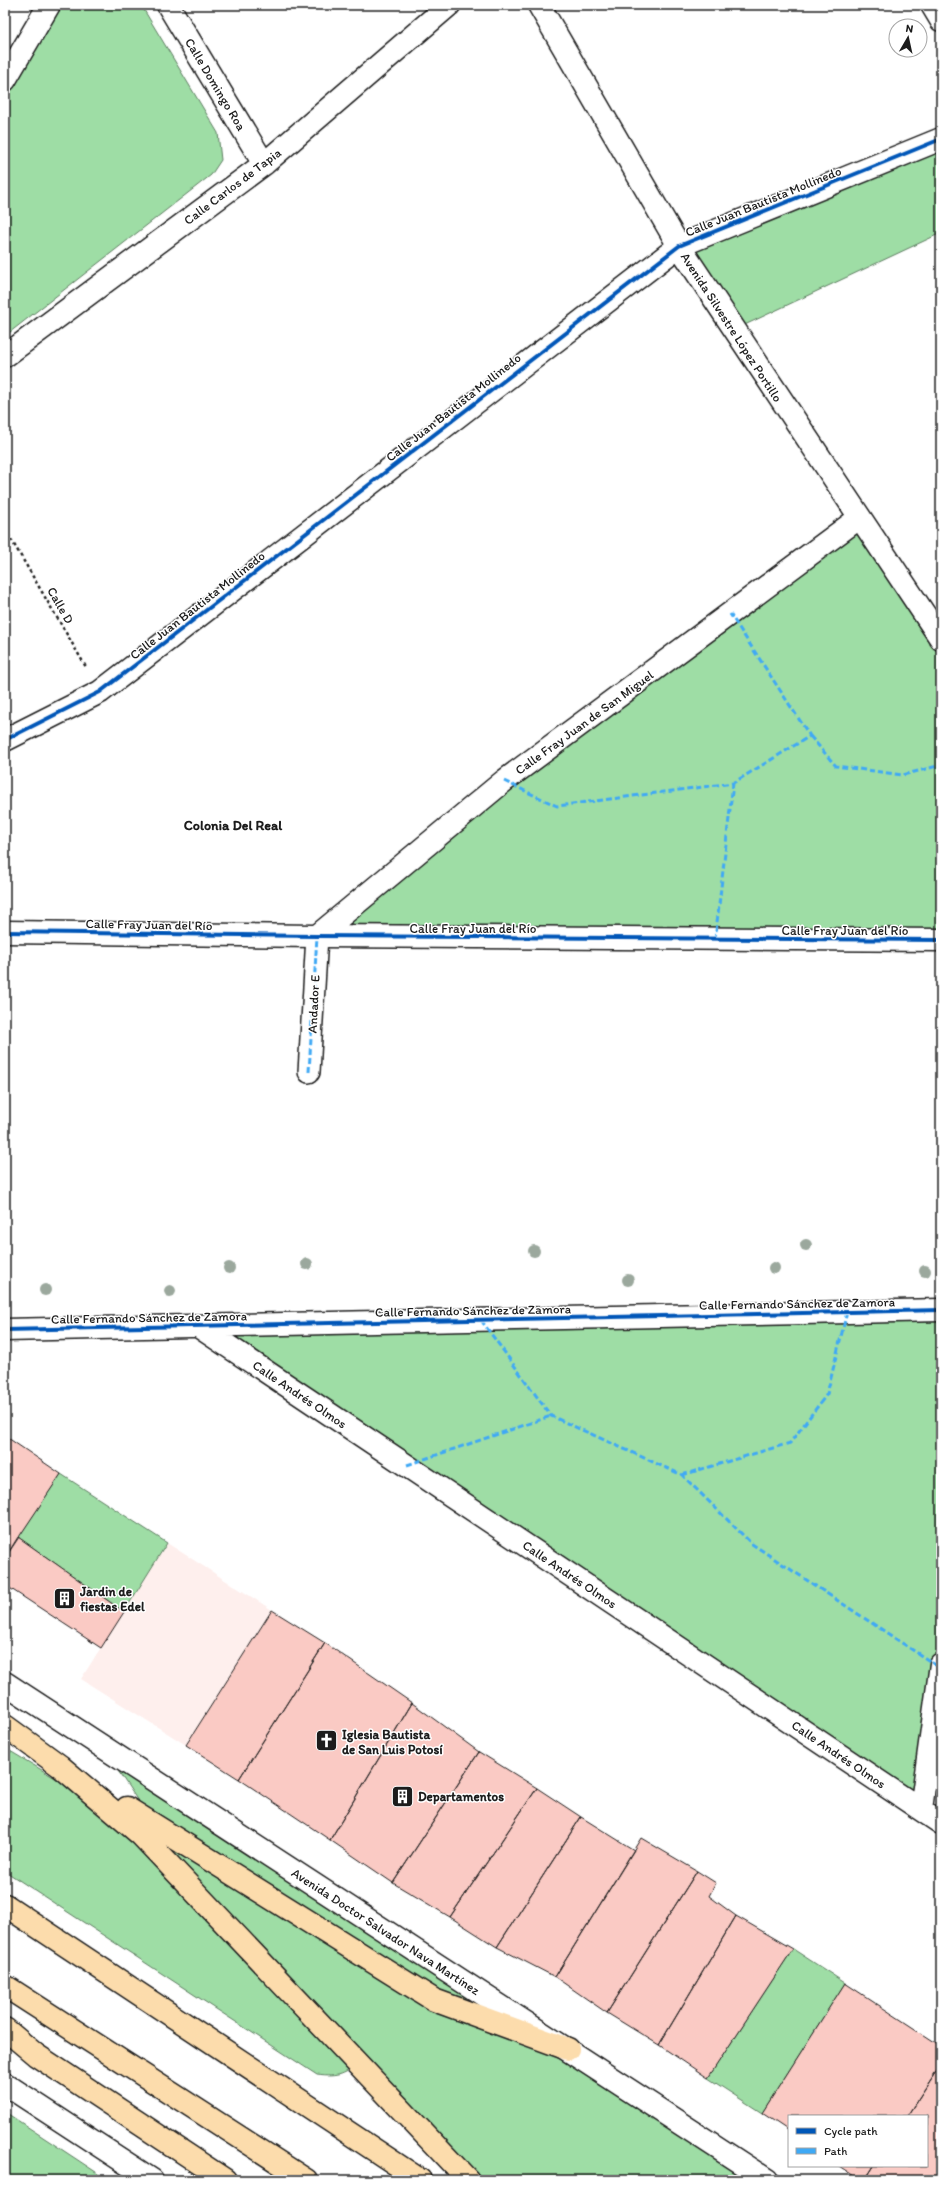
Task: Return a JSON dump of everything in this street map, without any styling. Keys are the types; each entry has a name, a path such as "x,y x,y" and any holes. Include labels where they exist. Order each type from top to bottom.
{"highway":[{"path":"5,1726 60,1766 434,2000 568,2049"},
{"path":"5,1741 60,1766 141,1835 468,2180"},
{"path":"5,1905 420,2180"},
{"path":"5,1986 306,2180"},
{"path":"5,2029 36,2055 225,2180"}],"street":[{"path":"5,80 49,5"},
{"name":"Calle Domingo Roa","path":"168,5 264,164"},
{"name":"Calle Carlos de Tapia","path":"5,356 264,164 449,5"},
{"name":"Avenida Silvestre López Portillo","path":"539,5 679,246 941,639"},
{"path":"932,5 941,20"},
{"name":"Calle Juan Bautista Mollinedo","path":"5,740 100,692 679,246 941,139"},
{"name":"Calle Fray Juan de San Miguel","path":"317,936 504,780 859,518"},
{"name":"Calle Fray Juan del Río","path":"5,932 317,936 941,940"},
{"name":"Andador E","path":"309,1072 317,936"},
{"name":"Calle Fernando Sánchez de Zamora","path":"5,1330 941,1310"},
{"name":"Calle Andrés Olmos","path":"198,1326 941,1823"},
{"path":"921,1809 941,1664"},
{"name":"Avenida Doctor Salvador Nava Martínez","path":"5,1683 767,2180"},
{"path":"5,2084 152,2180"}],"shaded area":[{"path":"167,1543 272,1610 186,1745 81,1679"}],"green space":[{"path":"59,5 141,5 218,133 221,160 211,175 5,336 5,99"},
{"path":"941,139 941,233 734,330 679,246"},
{"path":"859,518 941,639 941,940 317,936"},
{"path":"941,1310 941,1664 921,1809 198,1326"},
{"path":"61,1474 167,1543 124,1612 18,1537"},
{"path":"5,1748 167,1845 103,1748 767,2180 478,2180 361,2061 351,2069 341,2074 331,2076 317,2075 5,1871"},
{"path":"793,1949 845,1983 762,2113 708,2078"},
{"path":"5,2112 108,2180 5,2180"}],"building":[{"path":"5,1436 61,1474 5,1558"},
{"name":"Jardin de fiestas Edel","path":"18,1537 124,1612 101,1648 5,1585 5,1558"},
{"path":"272,1610 325,1643 239,1779 186,1745"},
{"name":"Iglesia Bautista de San Luis Potosí","path":"325,1643 412,1703 330,1840 239,1779"},
{"name":"Departamentos","path":"412,1703 479,1752 393,1883 330,1840"},
{"path":"479,1752 537,1788 450,1917 393,1883"},
{"path":"537,1788 581,1817 497,1947 450,1917"},
{"path":"581,1817 634,1850 555,1977 497,1947"},
{"path":"641,1838 697,1871 607,2013 555,1977"},
{"path":"697,1871 716,1883 709,1896 736,1916 659,2045 607,2013"},
{"path":"736,1916 793,1949 708,2078 659,2045"},
{"path":"845,1983 941,2046 941,2064 908,2115 788,2115 788,2130 762,2113"},
{"path":"941,2064 941,2180 865,2180 873,2167 928,2167 928,2115 908,2115"},
{"path":"840,2167 873,2167 865,2180 860,2180"}],"marked path":[{"path":"504,781 557,806 733,783 810,736 730,614"},
{"path":"810,736 836,766 903,775 941,765"},
{"path":"715,940 733,783"},
{"path":"309,1072 317,936"},
{"path":"682,1475 790,1443 827,1394 847,1312"},
{"path":"481,1320 551,1416 682,1475 752,1544 940,1668"},
{"path":"407,1465 551,1416"}],"cycle path":[{"path":"5,740 100,692 679,246 941,139"},
{"path":"5,932 317,936 941,940"},
{"path":"5,1330 941,1310"}],"place":[{"name":"Jardin de fiestas Edel","path":"65,1598"},
{"name":"Iglesia Bautista de San Luis Potosí","path":"326,1741"},
{"name":"Departamentos","path":"403,1796"}],"district":[{"name":"Colonia Del Real","path":"233,825"}]}
